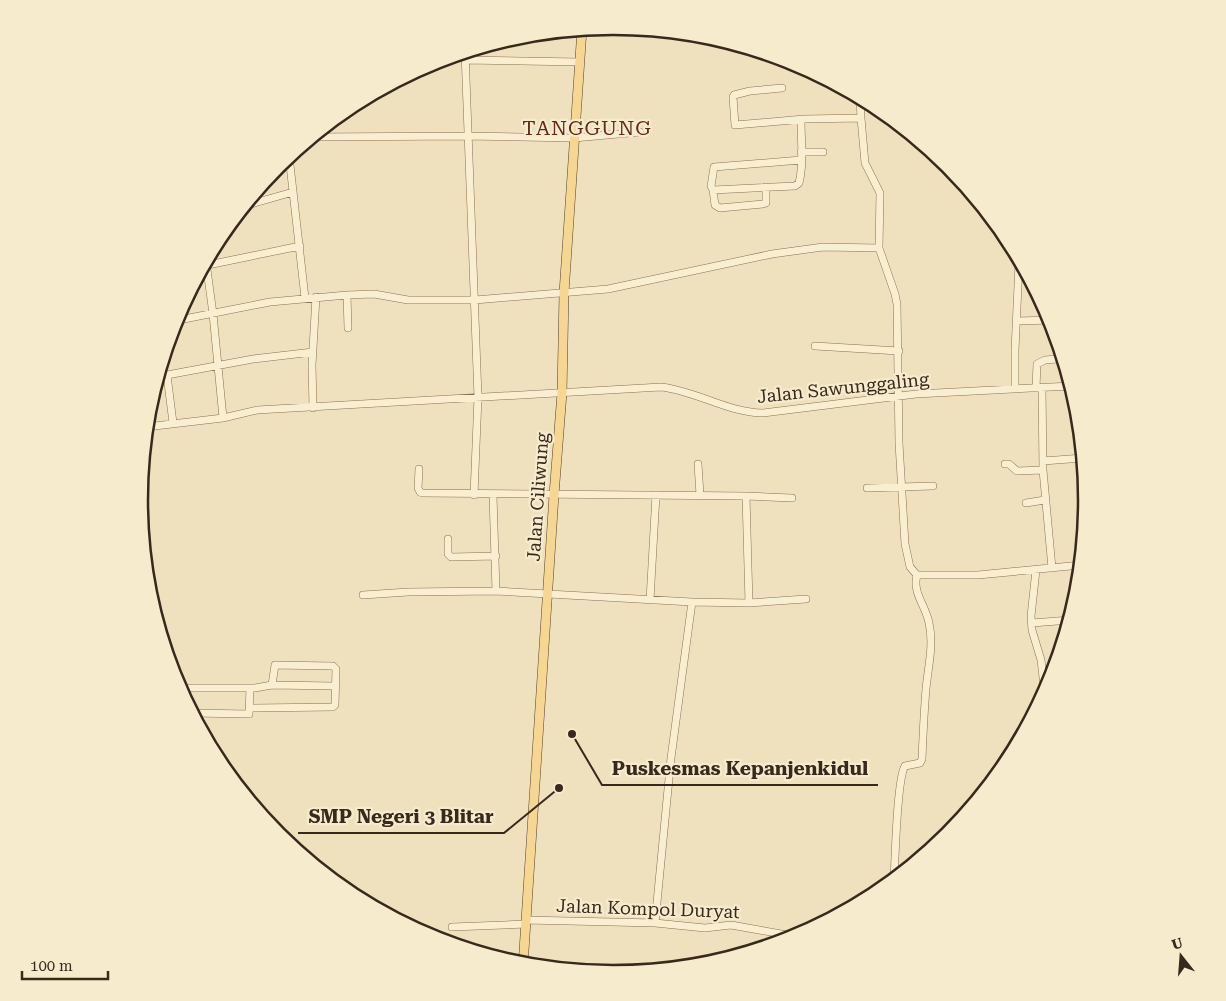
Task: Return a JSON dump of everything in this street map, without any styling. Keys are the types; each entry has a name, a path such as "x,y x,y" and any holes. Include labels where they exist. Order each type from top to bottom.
{"main road":[{"name":"Jalan Ciliwung","path":"524,957 562,393 564,293 581,36"}],"street":[{"path":"475,57 579,62"},
{"path":"465,59 478,397 474,495"},
{"path":"782,88 750,91 734,95 735,125 801,119 861,118"},
{"path":"860,106 865,163 880,193 879,248 895,294 899,351 905,544 910,567 917,575 916,591 929,623 930,650 922,759 920,763 905,766 903,769 900,785 895,871"},
{"path":"713,190 795,186 799,183 801,119"},
{"path":"323,137 469,136 574,138 640,132"},
{"path":"801,152 824,152"},
{"path":"766,188 766,203 720,208 715,205 711,186 714,167 801,160"},
{"path":"290,165 305,298"},
{"path":"256,203 293,192"},
{"path":"213,263 300,246"},
{"path":"184,319 270,302 347,295 374,294 408,300 474,300 564,293 608,288 772,254 823,247 879,248"},
{"path":"1015,389 1019,273"},
{"path":"207,275 213,314 222,418"},
{"path":"347,295 348,328"},
{"path":"313,408 313,352 316,298"},
{"path":"1017,321 1042,320"},
{"path":"815,346 899,351"},
{"path":"173,423 167,375 313,352"},
{"path":"1052,568 1045,500 1036,364 1040,361 1056,359"},
{"name":"Jalan Sawunggaling","path":"153,426 222,418 257,410 661,388 696,396 740,411 757,413 948,392 1065,386"},
{"path":"1042,461 1077,458"},
{"path":"698,464 700,495"},
{"path":"1005,464 1009,464 1017,471 1043,470"},
{"path":"419,469 418,488 420,492 474,495 700,495 792,498"},
{"path":"867,488 933,486"},
{"path":"493,495 496,591"},
{"path":"650,600 656,495"},
{"path":"746,496 749,603"},
{"path":"1026,502 1045,500"},
{"path":"448,539 448,554 451,556 496,556"},
{"path":"917,575 978,575 1074,566"},
{"path":"1036,570 1032,623 1034,638 1041,660 1043,680"},
{"path":"362,595 408,592 496,591 692,602 749,603 806,599"},
{"path":"655,923 671,758 692,602"},
{"path":"1032,623 1063,621"},
{"path":"253,708 333,708 335,705 336,669 333,666 275,665 272,685"},
{"path":"187,688 253,688 272,685 335,686"},
{"path":"200,713 249,714 253,708 253,688"},
{"name":"Jalan Kompol Duryat","path":"452,927 526,922 655,923 706,928 730,925 782,934"}],"place":[{"name":"Puskesmas Kepanjenkidul","path":"572,734"},
{"name":"SMP Negeri 3 Blitar","path":"559,788"}],"district":[{"name":"TANGGUNG","path":"587,128"}]}
